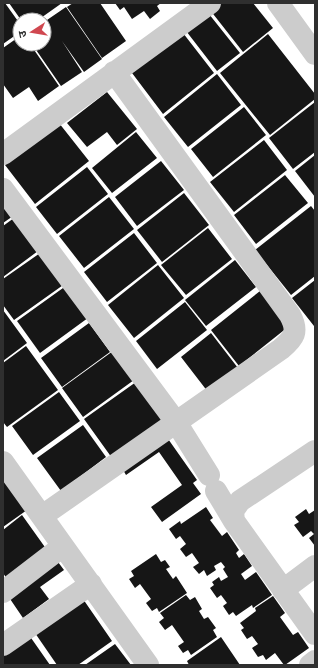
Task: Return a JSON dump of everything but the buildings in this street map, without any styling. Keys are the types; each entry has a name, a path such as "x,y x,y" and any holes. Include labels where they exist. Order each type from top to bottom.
{"street":[{"path":"3,154 210,3"},
{"path":"278,3 315,54"},
{"path":"42,516 281,349 291,340 296,331 290,315 114,72"},
{"path":"3,189 176,422 234,521 315,634"},
{"path":"234,521 233,511 240,501 315,451"},
{"path":"3,462 148,665"},
{"path":"3,592 63,546"},
{"path":"283,590 315,566"},
{"path":"3,645 91,584"},
{"path":"310,665 315,662"}]}
